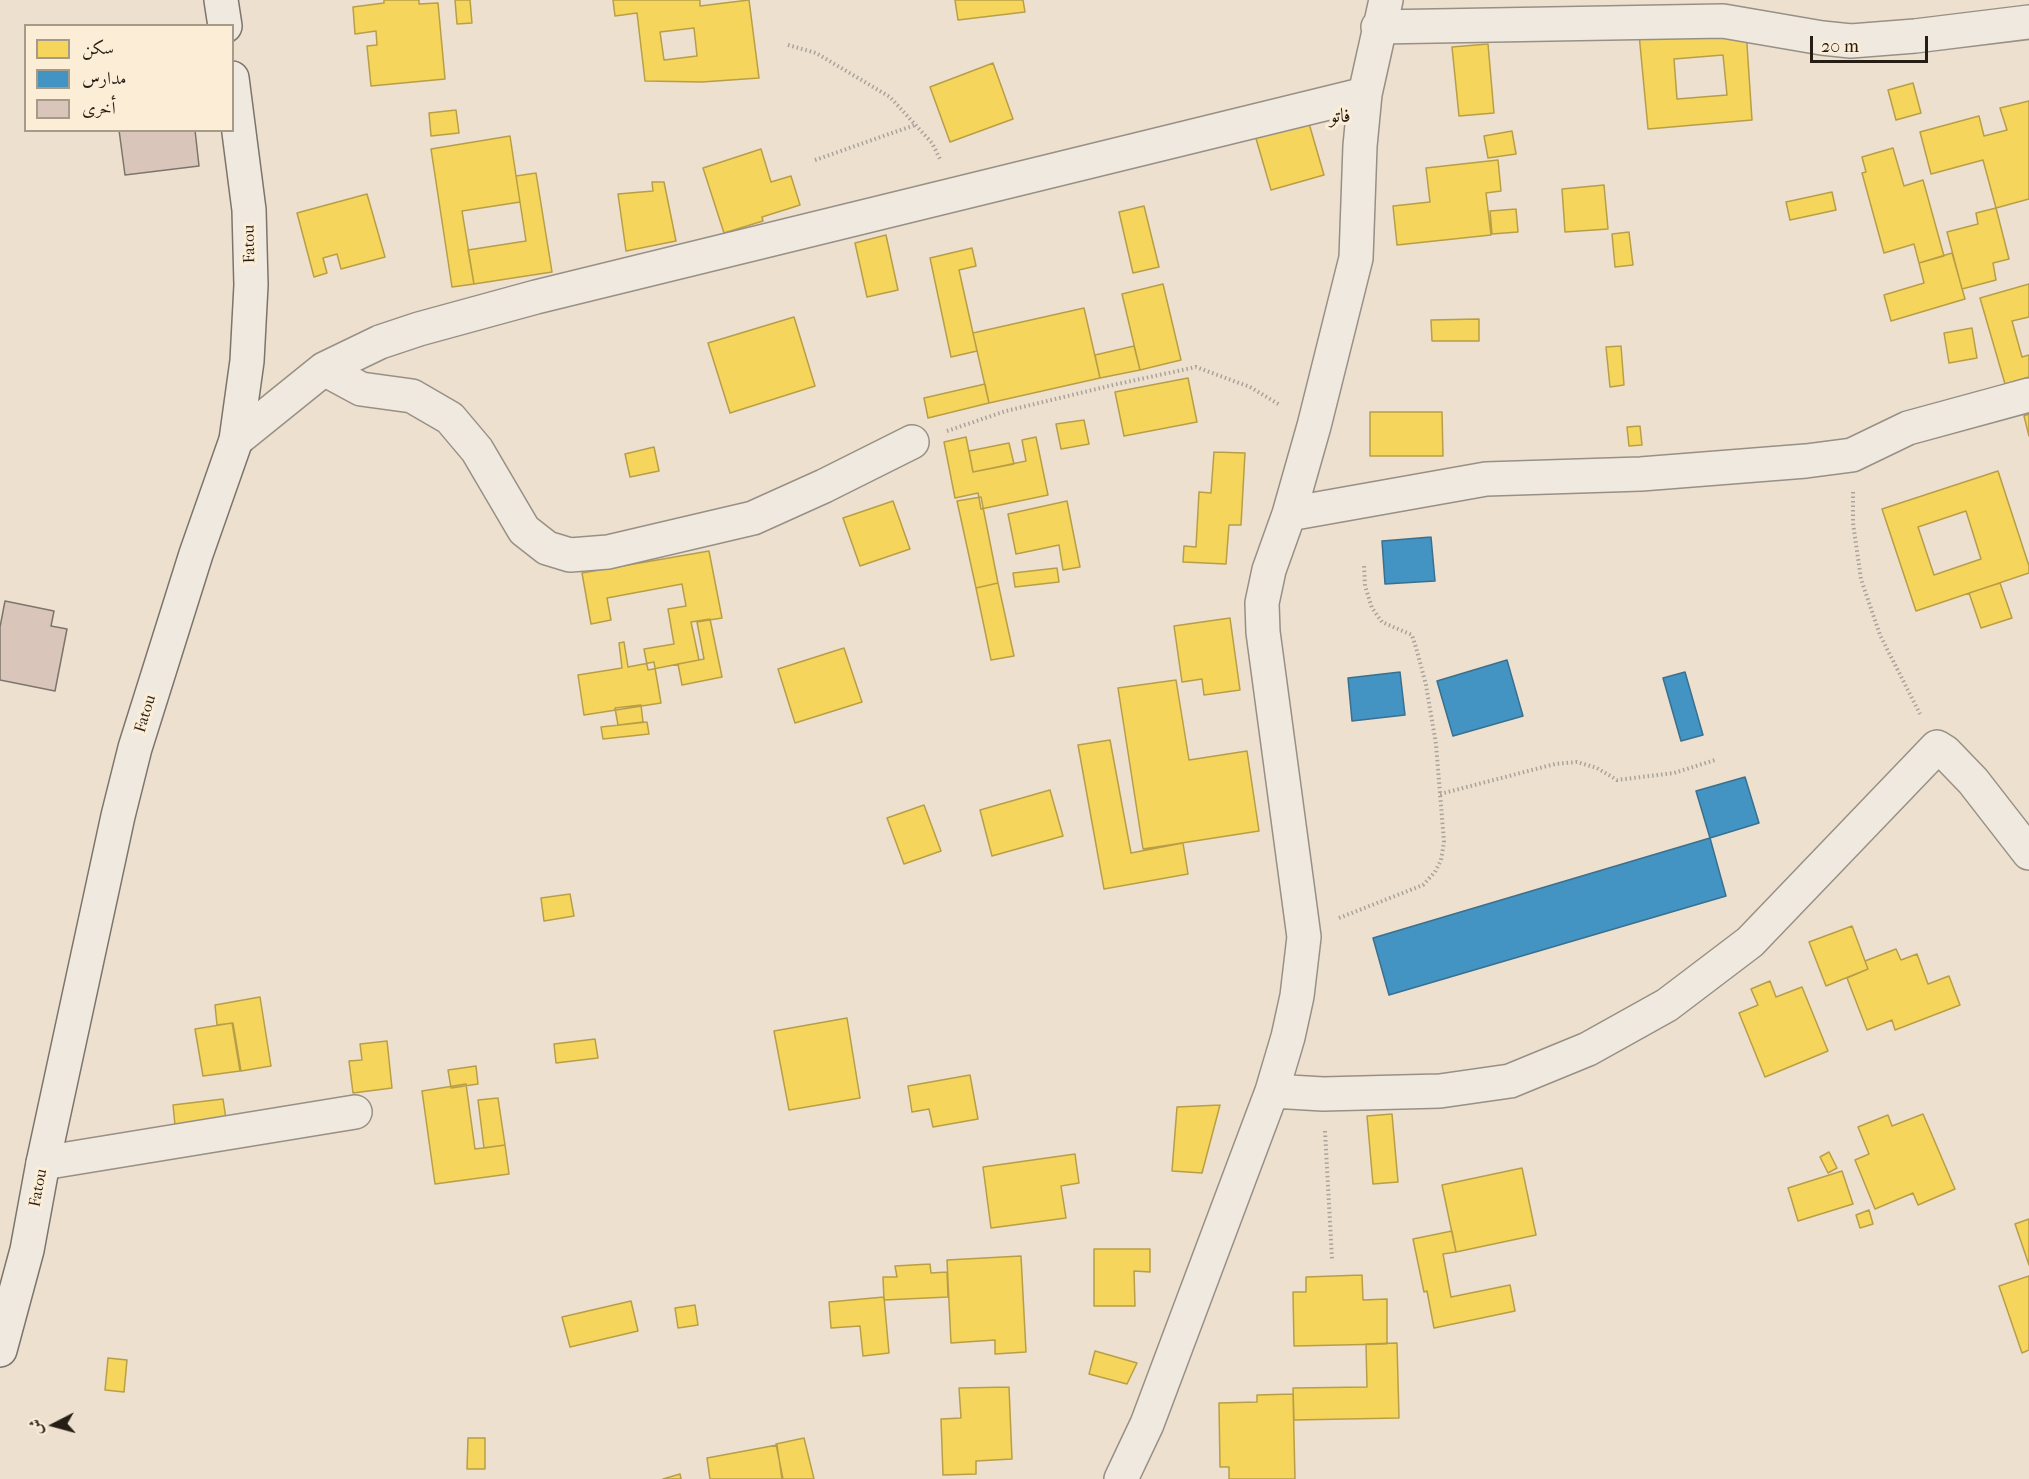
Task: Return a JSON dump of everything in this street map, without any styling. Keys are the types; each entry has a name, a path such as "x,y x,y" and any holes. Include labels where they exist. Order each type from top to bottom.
{"street":[{"path":"221,0 225,24"},
{"path":"1121,1479 1147,1424 1272,1091 1297,996 1304,937 1263,632 1262,603 1269,570 1289,514 1314,426 1356,258 1360,146 1365,94 1382,13 1723,21 1851,41 1915,36 2029,22"},
{"name":"Fatou","path":"0,1350 27,1250 43,1163 118,816 135,748 196,554 236,440 247,362 251,285 249,210 234,94"},
{"path":"236,440 324,369 380,342 419,329 633,272 1365,94"},
{"path":"324,369 361,389 412,396 450,418 477,450 524,530 547,548 570,555 608,552 753,518 912,442"},
{"path":"1289,514 1486,479 1641,474 1806,461 1852,455 1908,428 2029,395"},
{"path":"1272,1091 1323,1094 1440,1091 1510,1081 1588,1049 1657,1010 1750,942 1937,747 1945,752 1973,781 2029,853"},
{"path":"43,1163 355,1112"}],"path":[{"path":"788,45 816,53 890,97 932,143 951,196"},
{"path":"815,160 915,125"},
{"path":"912,442 1006,411 1196,367 1250,387 1314,426"},
{"path":"1852,455 1853,523 1860,579 1880,635 1937,747"},
{"path":"1304,937 1333,920 1423,885 1442,860 1444,842 1436,744 1426,685 1412,635 1382,622 1372,609 1365,586 1364,564"},
{"path":"1440,794 1555,764 1577,762 1597,768 1617,780 1674,774 1715,760"},
{"path":"1323,1094 1332,1259"}],"building: سكن":[{"path":"384,0 419,0 419,4 438,3 445,79 371,86 367,46 377,45 376,31 355,34 353,7 384,3"},
{"path":"455,0 470,0 472,23 457,24"},
{"path":"613,0 700,0 700,6 749,0 759,78 702,82 645,81 637,13 615,16","holes":["694,28 697,56 664,60 660,32"]},
{"path":"955,0 1023,0 1025,12 958,20"},
{"path":"1746,30 1752,120 1648,129 1639,34","holes":["1723,55 1727,95 1677,99 1674,59"]},
{"path":"1488,44 1494,113 1459,116 1452,47"},
{"path":"993,63 1013,119 950,142 930,87"},
{"path":"1913,83 1921,113 1896,120 1888,90"},
{"path":"2029,101 2029,199 1996,208 1983,160 1931,174 1920,132 1979,116 1984,136 2007,130 2000,108"},
{"path":"456,110 459,133 431,136 429,113"},
{"path":"1308,120 1324,175 1271,190 1255,135"},
{"path":"1512,131 1516,154 1488,158 1484,136"},
{"path":"510,136 520,202 462,211 474,284 452,287 431,149"},
{"path":"1893,148 1904,186 1923,180 1944,256 1919,263 1914,244 1884,253 1862,173 1866,172 1862,157"},
{"path":"761,149 771,182 791,176 800,205 762,217 763,221 724,233 703,168"},
{"path":"1498,160 1501,191 1486,193 1491,235 1397,245 1393,206 1430,202 1426,168"},
{"path":"536,173 552,272 474,284 468,250 526,241 516,176"},
{"path":"652,182 664,182 676,241 626,251 618,194 653,191"},
{"path":"1604,185 1608,229 1565,232 1562,189"},
{"path":"1832,192 1836,210 1790,220 1786,202"},
{"path":"367,194 385,257 341,269 337,254 323,258 327,273 314,277 297,213"},
{"path":"1144,206 1159,267 1133,273 1119,212"},
{"path":"1996,208 2009,259 1993,263 1996,280 1962,289 1947,232 1978,224 1976,213"},
{"path":"1516,209 1518,232 1492,234 1490,211"},
{"path":"1629,232 1633,265 1615,267 1612,234"},
{"path":"886,235 898,290 867,297 855,243"},
{"path":"972,248 976,266 959,270 977,351 951,357 930,258"},
{"path":"1952,253 1965,299 1891,321 1884,295 1924,283 1919,263"},
{"path":"1163,284 1181,360 1140,370 1122,294"},
{"path":"2029,284 2029,317 2012,321 2022,357 2029,355 2029,377 2005,384 1980,298"},
{"path":"1084,308 1100,378 989,403 973,333"},
{"path":"794,317 815,386 730,413 708,343"},
{"path":"1479,319 1479,341 1432,341 1431,320"},
{"path":"1972,328 1977,358 1949,363 1944,333"},
{"path":"1134,346 1140,370 1100,378 1095,355"},
{"path":"1621,346 1624,385 1610,387 1606,347"},
{"path":"1188,378 1197,422 1124,436 1115,392"},
{"path":"985,384 989,403 928,418 924,398"},
{"path":"1370,412 1442,412 1443,456 1370,456"},
{"path":"2029,414 2029,436 2024,416"},
{"path":"1084,420 1089,444 1061,449 1056,424"},
{"path":"1640,426 1642,445 1629,446 1627,427"},
{"path":"966,437 973,472 1026,461 1022,440 1036,437 1048,495 981,509 978,493 955,498 944,442"},
{"path":"1009,443 1014,464 973,472 969,451"},
{"path":"654,447 659,471 630,477 625,454"},
{"path":"1214,452 1245,453 1241,525 1229,525 1226,564 1183,562 1184,546 1196,547 1199,492 1211,493"},
{"path":"1998,471 2029,566 2029,573 1916,611 1882,509","holes":["1966,511 1981,559 1934,575 1918,527"]},
{"path":"981,497 998,583 976,588 957,501"},
{"path":"893,501 910,549 860,566 843,518"},
{"path":"1067,501 1080,567 1063,570 1059,545 1016,554 1008,514"},
{"path":"709,551 722,618 697,622 704,659 648,670 644,649 674,644 668,609 686,606 682,584 607,598 611,620 591,624 582,573"},
{"path":"1057,568 1059,582 1015,587 1013,573"},
{"path":"998,583 1014,656 991,660 976,588"},
{"path":"2000,583 2012,618 1981,628 1969,593"},
{"path":"1230,618 1240,690 1204,695 1202,679 1182,682 1174,626"},
{"path":"710,619 722,677 682,685 678,664 699,660 691,622"},
{"path":"624,642 628,667 654,662 661,703 584,715 578,675 622,668 619,643"},
{"path":"844,648 862,702 795,723 778,669"},
{"path":"1176,680 1189,760 1247,751 1259,831 1143,849 1118,688"},
{"path":"641,705 643,722 618,725 615,708"},
{"path":"647,722 649,734 603,739 601,727"},
{"path":"1110,740 1131,853 1183,843 1188,874 1104,889 1078,745"},
{"path":"1050,790 1063,836 992,856 980,810"},
{"path":"924,805 941,851 904,864 887,818"},
{"path":"570,894 574,916 544,921 541,898"},
{"path":"1852,926 1868,969 1826,986 1809,942"},
{"path":"1896,949 1901,960 1917,954 1928,984 1949,976 1960,1005 1895,1030 1892,1020 1867,1030 1847,978 1868,969 1865,961"},
{"path":"1770,981 1776,997 1802,987 1828,1051 1765,1077 1739,1013 1758,1005 1751,989"},
{"path":"260,997 271,1066 241,1071 233,1023 217,1025 215,1005"},
{"path":"847,1018 860,1098 789,1110 774,1031"},
{"path":"232,1023 240,1071 203,1076 195,1029"},
{"path":"595,1039 598,1058 556,1063 554,1044"},
{"path":"387,1041 392,1088 353,1093 349,1061 362,1060 360,1044"},
{"path":"476,1066 478,1084 451,1088 448,1070"},
{"path":"970,1075 978,1119 933,1127 929,1109 912,1112 908,1086"},
{"path":"466,1084 475,1149 505,1145 509,1174 435,1184 422,1091"},
{"path":"498,1098 505,1145 484,1148 478,1100"},
{"path":"223,1099 226,1119 175,1125 173,1105"},
{"path":"1220,1105 1202,1173 1172,1171 1177,1107"},
{"path":"1392,1114 1398,1182 1373,1184 1367,1116"},
{"path":"1923,1114 1955,1189 1918,1205 1913,1193 1875,1209 1855,1160 1869,1154 1858,1127 1888,1115 1892,1126"},
{"path":"1829,1152 1837,1168 1828,1173 1820,1157"},
{"path":"1075,1154 1079,1183 1061,1186 1066,1218 991,1228 983,1167"},
{"path":"1522,1168 1536,1235 1456,1252 1442,1185"},
{"path":"1842,1171 1853,1204 1798,1221 1788,1188"},
{"path":"1869,1210 1873,1224 1860,1228 1856,1215"},
{"path":"2029,1219 2029,1265 2015,1224"},
{"path":"1452,1231 1456,1252 1443,1254 1451,1297 1510,1285 1515,1311 1434,1328 1413,1239"},
{"path":"1094,1249 1150,1249 1150,1272 1134,1271 1135,1306 1094,1306"},
{"path":"1021,1256 1026,1352 995,1354 995,1340 951,1343 947,1260"},
{"path":"930,1264 931,1273 947,1272 948,1297 884,1300 883,1277 897,1277 895,1266"},
{"path":"1362,1275 1363,1300 1387,1299 1387,1344 1294,1346 1293,1292 1306,1292 1306,1277"},
{"path":"2029,1276 2029,1350 2022,1353 1999,1286"},
{"path":"884,1297 889,1353 863,1356 860,1326 831,1328 829,1302"},
{"path":"631,1301 638,1331 570,1347 562,1317"},
{"path":"695,1305 698,1325 678,1328 675,1308"},
{"path":"1397,1343 1399,1418 1294,1420 1293,1388 1367,1387 1366,1344"},
{"path":"1095,1351 1137,1363 1127,1384 1089,1374"},
{"path":"108,1358 127,1360 124,1392 105,1390"},
{"path":"1009,1387 1012,1459 976,1461 976,1474 943,1475 941,1419 961,1418 959,1388"},
{"path":"1293,1394 1295,1479 1229,1479 1229,1467 1220,1467 1219,1403 1257,1402 1257,1395"},
{"path":"468,1438 485,1438 485,1469 467,1469"},
{"path":"804,1438 814,1479 783,1479 776,1444"},
{"path":"777,1445 782,1479 710,1479 707,1458"},
{"path":"680,1474 681,1479 663,1479"}],"building: مدارس":[{"path":"1431,537 1435,581 1385,584 1382,541"},
{"path":"1507,660 1523,716 1453,736 1437,681"},
{"path":"1400,672 1405,715 1352,721 1348,678"},
{"path":"1685,672 1703,735 1681,741 1663,678"},
{"path":"1745,777 1759,823 1710,838 1696,791"},
{"path":"1710,838 1726,896 1389,995 1373,938"}],"building: أخرى":[{"path":"119,132 195,132 199,166 125,175"},
{"path":"5,601 54,611 51,626 67,629 55,691 0,680 0,627"}],"district":[{"name":"فاتو","path":"1340,117"}]}
